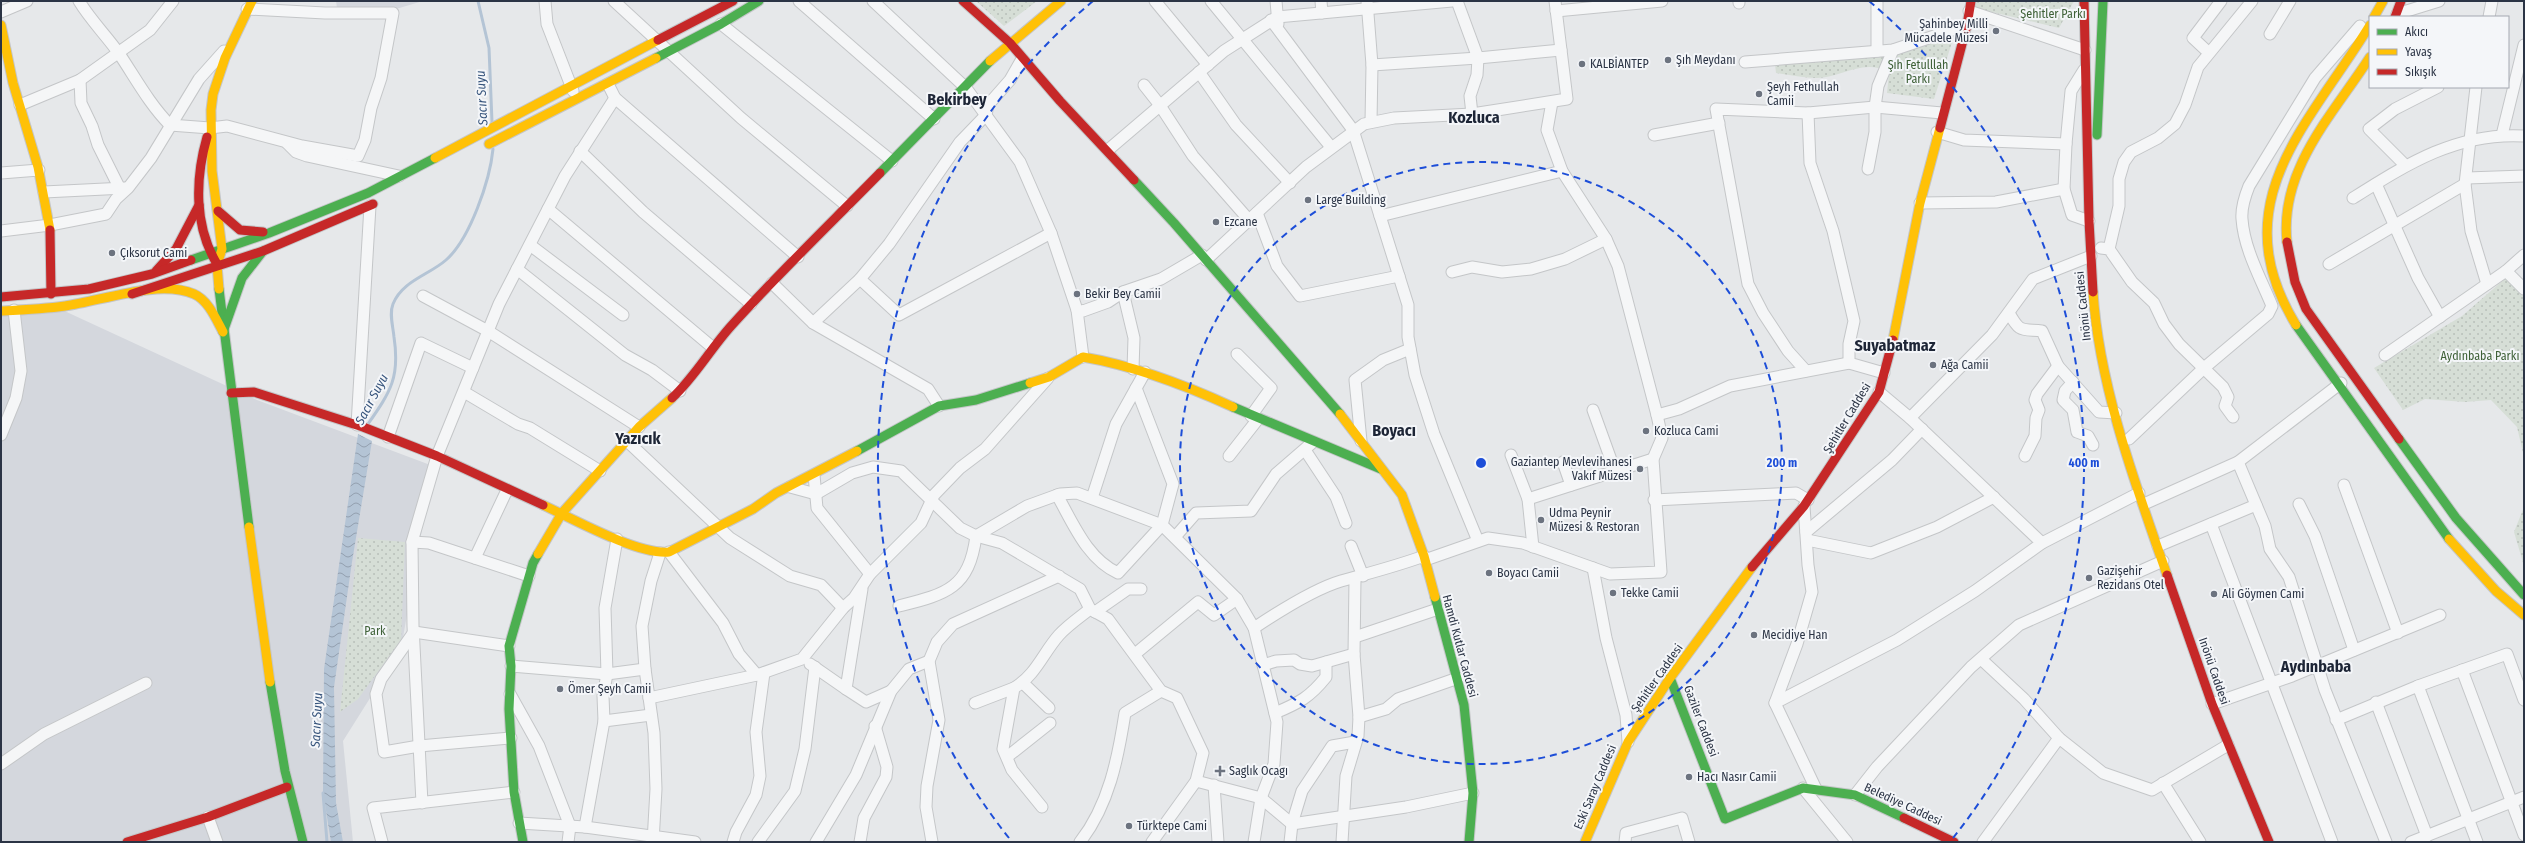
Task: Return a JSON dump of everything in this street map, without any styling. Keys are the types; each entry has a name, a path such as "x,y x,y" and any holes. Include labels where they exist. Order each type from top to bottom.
{"street":[{"path":"1,12 27,1"},
{"path":"79,1 92,21 119,53 159,114 170,126 210,128 227,126 284,141 358,156 365,140 371,108 381,78 393,13 325,13 250,5 228,46 213,95 210,128 222,249 217,265 223,332 273,713 287,787 303,842"},
{"path":"20,105 80,80 150,30 173,1"},
{"path":"545,1 547,24 576,99"},
{"path":"614,1 741,118 847,206"},
{"path":"478,150 608,84 721,24 759,1"},
{"path":"799,1 934,118"},
{"path":"873,1 966,88 1020,162 1051,233 1077,310 1083,357"},
{"name":"Hamdi Kutlar Caddesi","path":"963,1 1010,43 1022,59 1108,150 1204,258 1328,399 1402,495 1425,558 1464,705 1473,793 1469,842"},
{"path":"523,842 514,792 509,692 511,666 509,646 533,563 562,513 639,426 680,391 712,347 751,304 1010,43 1061,1"},
{"path":"1155,1 1208,65"},
{"path":"1211,1 1331,147"},
{"path":"1276,1 1275,22 1353,130 1408,305 1410,349 1415,375 1434,434 1478,541"},
{"path":"1321,1 1322,13"},
{"path":"1108,150 1159,104 1208,65 1242,39 1275,22 1367,5 1452,1"},
{"path":"1457,1 1478,58 1477,75 1470,96 1472,114"},
{"path":"1877,1 1877,51"},
{"path":"2084,1 2085,99"},
{"path":"2085,99 2094,1"},
{"path":"2094,1 2096,135"},
{"path":"2096,135 2103,1"},
{"path":"2208,52 2193,38 2221,1"},
{"path":"2270,34 2290,1"},
{"path":"2374,16 2382,1"},
{"path":"2396,15 2401,1"},
{"path":"2396,15 2439,1"},
{"path":"2489,16 2492,1"},
{"path":"1,297 51,294 89,289 152,274 270,232 368,193 480,135 570,85 728,2"},
{"path":"1910,418 1992,335 2009,314 2033,279 2100,252 2119,206 2119,179 2124,162 2131,152 2158,138 2175,124 2185,105 2198,67 2208,52 2249,2"},
{"path":"1077,310 1083,311 1108,302 1123,292 1161,279 1204,258 1253,217 1331,147 1353,130 1370,122 1394,118 1472,114 1567,99 1556,6 1666,4"},
{"path":"1367,5 1372,65 1370,122"},
{"path":"1970,6 2085,50"},
{"name":"Şehitler Caddesi","path":"1628,742 1670,678 1747,572 1806,503 1879,392 1896,329 1920,203 1942,113 1967,25 1970,6"},
{"path":"721,24 892,161"},
{"path":"1745,62 1893,50 1967,25"},
{"path":"2129,439 2204,368 2268,314 2272,306 2249,250 2242,219 2243,203 2249,186 2315,78 2365,25"},
{"path":"2365,25 2355,51 2304,121 2287,148 2277,172 2267,217 2269,254 2284,303 2304,335 2341,383 2443,530 2474,570 2524,615"},
{"path":"2,31 20,105 44,192 50,225 51,294"},
{"path":"2502,135 2524,45"},
{"path":"1,231 50,225 106,214 124,188 151,158 199,79 228,46"},
{"path":"1372,65 1478,58 1561,50"},
{"path":"1868,169 1875,132 1874,107 1878,86 1893,50"},
{"path":"2369,58 2327,118 2300,168 2289,197 2285,235 2291,272 2306,309 2456,518 2524,595"},
{"path":"813,323 860,279 890,244 960,142 986,115 988,105 1010,80 1022,59"},
{"path":"2085,68 2071,91 2066,144 2064,189 2072,214 2089,222"},
{"path":"1199,72 1236,125 1290,183"},
{"path":"80,80 81,103 92,126 98,145 124,188"},
{"path":"608,84 615,98 798,256"},
{"path":"1144,85 1159,104 1193,156 1253,217 1277,266 1300,296 1399,276"},
{"path":"2405,165 2369,129 2395,110 2436,88"},
{"path":"2476,88 2469,139 2466,181 2471,231 2486,284"},
{"path":"422,803 414,632 412,542 437,456 488,331 517,269 548,209 580,151 615,98"},
{"name":"Inönü Caddesi","path":"2085,99 2089,222 2100,252"},
{"path":"1254,628 1306,598 1340,581 1425,558 1488,538 1533,547 1610,574 1661,572 1654,500 1653,459 1662,438 1657,415 1618,266 1606,239 1562,171 1547,130 1552,102"},
{"path":"1806,371 1788,351 1763,314 1748,284 1716,109 1808,113 1874,107 1942,113"},
{"path":"1808,113 1810,163 1833,231 1854,321 1849,344 1849,363"},
{"path":"1654,135 1719,123"},
{"path":"210,128 202,149 199,205 209,254 217,265"},
{"path":"1938,132 1964,140 2066,144"},
{"name":"Inönü Caddesi","path":"2096,135 2100,252 2096,332 2116,413 2140,493 2163,561 2212,704 2269,842"},
{"path":"2353,198 2405,165 2469,139 2502,135 2524,136"},
{"path":"284,141 296,152 306,156 400,176"},
{"path":"580,151 642,212 751,304"},
{"path":"1,173 39,170"},
{"path":"1380,216 1562,171"},
{"path":"2329,264 2466,181 2524,176"},
{"path":"2376,184 2393,225 2418,278 2440,317"},
{"path":"44,192 124,188"},
{"path":"1920,203 1996,202 2064,189"},
{"path":"132,294 263,250 370,206 384,198"},
{"path":"152,274 167,262 178,246 199,205"},
{"path":"360,426 370,206"},
{"path":"548,209 712,347"},
{"path":"218,211 240,230 270,232"},
{"path":"860,279 899,315 1051,233"},
{"path":"1452,272 1472,267 1502,272 1531,269 1565,259 1606,239"},
{"path":"530,245 623,315"},
{"path":"223,332 236,292 253,259 263,250"},
{"path":"2100,252 2154,303 2164,324 2179,344 2223,387 2228,397 2225,406 2233,417"},
{"path":"2384,355 2506,271 2524,255"},
{"path":"517,269 571,315 625,355 652,370 680,391"},
{"path":"2506,271 2524,289"},
{"path":"772,283 813,323 928,389 939,406"},
{"path":"1,311 65,306 132,294 172,291 194,294 206,305 223,332"},
{"path":"1123,292 1134,338 1133,369"},
{"path":"423,296 488,331 639,426"},
{"path":"1,436 16,398 21,371 14,310"},
{"path":"2009,314 2016,326 2022,331 2042,331 2058,366 2099,412 2116,413"},
{"path":"388,437 421,343 473,368"},
{"path":"1361,442 1355,380 1382,360 1410,349"},
{"path":"1229,456 1272,388 1237,354"},
{"path":"652,840 656,789 654,733 650,715 642,626 651,581 664,553 718,527 939,406 976,400 1049,377 1083,357 1145,372 1180,383 1254,417 1381,469"},
{"path":"1657,415 1679,409 1730,386 1849,363 1884,373"},
{"path":"2025,456 2035,436 2036,418 2039,410 2035,400 2037,394 2058,366"},
{"name":"Inönü Caddesi","path":"2114,369 2129,439 2145,493 2144,504"},
{"path":"1092,498 1116,424 1145,372"},
{"path":"649,698 761,674 802,659 842,608 854,598 870,574 921,523 934,495 960,468 985,449 1049,377"},
{"path":"2073,382 2065,391 2062,400 2073,410 2078,432 2088,436 2093,445"},
{"path":"2144,504 2238,462 2341,383"},
{"path":"1056,495 1088,549 1100,563 1118,573 1162,525 1173,484 1136,388"},
{"path":"231,392 254,392 360,426 437,456 507,490 562,513 617,539 664,553 723,623 739,654 761,674"},
{"path":"464,392 518,424 530,428 600,471"},
{"path":"1879,392 1922,429 1994,497 2009,515 2042,543"},
{"path":"1592,410 1615,471"},
{"path":"1807,536 1892,460 1922,429"},
{"path":"627,441 718,527 760,559 790,576 821,586 842,608"},
{"path":"1175,537 1196,514 1252,511 1276,474 1313,442"},
{"path":"1305,450 1336,497 1346,523"},
{"path":"1511,455 1528,499 1533,547"},
{"path":"1528,499 1653,459"},
{"path":"1563,462 1571,485"},
{"path":"2238,462 2265,526 2270,549 2289,577 2336,720 2386,842"},
{"path":"790,487 816,494 852,473 873,467 901,470 960,528 976,536 1002,543 1080,589 1092,610 1108,619 1161,691 1176,698 1203,753 1196,782 1163,830 1152,842"},
{"path":"814,475 817,508 870,574"},
{"path":"2344,485 2398,633"},
{"path":"475,558 507,490"},
{"path":"976,536 1027,506 1056,495 1077,493 1162,525 1237,599 1254,628 1275,713 1274,764 1261,798 1254,842"},
{"path":"1654,500 1796,493 1806,503 1808,565 1812,592 1797,644 1775,703 1816,789"},
{"path":"1775,703 1897,640 1975,590 2042,543 2140,493"},
{"path":"1807,536 1872,553 1937,527 1994,497"},
{"path":"2299,504 2317,543 2354,650"},
{"path":"2158,546 2256,505"},
{"path":"2210,524 2332,842"},
{"path":"899,606 938,595 960,582 973,558 976,536"},
{"path":"585,827 604,721 603,696 607,674 605,608 617,539"},
{"path":"412,542 429,543 529,576"},
{"path":"1342,842 1346,776 1354,742 1358,736 1359,717 1354,654 1359,577 1351,546"},
{"path":"1854,795 1877,767 1981,659 2019,625 2163,561"},
{"path":"1593,568 1606,638 1626,715 1628,742"},
{"path":"932,842 926,806 927,786 940,720 929,661 937,642 953,624 1059,576"},
{"path":"846,689 863,585"},
{"path":"975,703 1019,686 1039,665 1061,633 1092,610 1128,589 1141,589"},
{"path":"1135,654 1198,602 1214,615 1237,599"},
{"path":"1355,637 1438,609"},
{"path":"2212,704 2318,665 2440,615"},
{"path":"414,632 509,646"},
{"path":"414,632 381,679 376,694 384,752 419,746 511,738"},
{"path":"1263,665 1276,661 1294,660 1300,664 1312,666 1354,654"},
{"path":"2336,720 2376,702 2507,654 2524,700"},
{"path":"802,659 866,702 891,690"},
{"path":"1981,659 2024,699 2059,738 2103,773 2152,790 2228,745"},
{"path":"816,842 856,775 891,690 909,669 929,661"},
{"path":"1275,713 1305,700 1316,690 1326,677 1326,662"},
{"path":"511,666 607,674 645,669"},
{"path":"758,842 795,791 805,749 815,668"},
{"path":"2462,670 2524,835"},
{"path":"734,842 736,832 756,795 760,776 756,732 761,674"},
{"path":"1359,717 1386,708 1398,699 1458,678"},
{"name":"Gaziler Caddesi","path":"1670,678 1725,819"},
{"path":"1,764 44,734 146,683"},
{"path":"1019,686 1049,708"},
{"path":"1019,686 1003,749 1012,770 1042,807"},
{"path":"2418,686 2477,842"},
{"path":"1080,842 1092,826 1117,765 1125,713 1161,691"},
{"path":"509,692 539,746 570,826 568,842"},
{"path":"2376,702 2427,836"},
{"path":"604,721 650,715"},
{"path":"1007,757 1050,723"},
{"path":"860,842 864,818 886,777 887,767 875,726"},
{"path":"1983,842 2059,738"},
{"path":"1290,842 1292,824 1302,791 1332,746 1354,742"},
{"name":"Eski Saray Caddesi","path":"1585,842 1628,742"},
{"path":"1196,782 1261,798 1292,824"},
{"path":"2163,783 2200,842"},
{"path":"1214,786 1218,842"},
{"path":"127,842 208,817 287,787"},
{"path":"1804,788 1847,842"},
{"name":"Belediye Caddesi","path":"1725,819 1804,788 1816,789 1854,795 1954,842"},
{"path":"382,842 373,808 514,792"},
{"path":"1292,824 1343,814 1406,806 1473,793"},
{"path":"2411,842 2524,797"},
{"path":"208,817 217,842"},
{"path":"1625,842 1626,833 1682,818 1689,842"},
{"path":"519,823 585,827 621,837 695,842"}],"shaded area":[{"path":"336,1 423,1 396,9 337,8"},
{"path":"58,308 257,400 433,466 401,649 343,741 353,842 1,842 1,315"}],"green space":[{"path":"976,1 1037,1 1004,26"},
{"name":"Şehitler Parkı","path":"1976,1 2074,1 2059,28 1975,8"},
{"name":"Şıh Fetulllah Parkı","path":"1954,36 1934,99 1887,93 1889,73 1871,67 1817,78 1776,73 1775,64 1900,53"},
{"name":"Aydınbaba Parkı","path":"2508,276 2524,293 2524,457 2517,427 2491,400 2465,402 2425,399 2403,410 2374,368 2462,316"},
{"path":"2524,507 2524,566 2514,532"},
{"name":"Park","path":"358,538 405,542 401,640 358,699 340,712"}],"water":[{"path":"358,434 372,441 352,562 334,687 336,803 343,842 331,842 323,792 324,669"}],"waterway":[{"name":"Sacır Suyu","path":"478,1 489,48 492,122"},
{"name":"Sacır Suyu","path":"368,424 383,402 392,383 396,363 396,351 391,316 393,304 397,296 409,284 446,260 463,238 471,224 483,192 488,176 493,149"},
{"name":"Sacır Suyu","path":"323,793 327,842"}],"traffic: fast":[{"path":"656,58 721,24 759,1"},
{"path":"2097,135 2103,1"},
{"path":"880,173 990,61"},
{"path":"191,260 269,233 368,193 435,158"},
{"path":"1134,180 1174,223 1340,414"},
{"path":"223,332 242,278 263,251"},
{"path":"219,289 249,527"},
{"path":"2296,325 2449,539"},
{"path":"857,451 939,406 976,400 1030,383"},
{"path":"1233,407 1381,469"},
{"path":"2399,439 2456,518 2524,595"},
{"path":"523,842 514,792 509,709 511,666 509,646 533,563 538,554"},
{"path":"1435,597 1464,705 1473,793 1469,842"},
{"path":"1670,678 1725,819 1803,788 1855,795 1904,818"},
{"path":"270,682 285,771 303,842"}],"traffic: slow":[{"path":"219,289 217,265 222,249 212,171 211,110 213,94 225,58 252,1"},
{"path":"990,61 1061,1"},
{"path":"2375,16 2383,1"},
{"path":"1,25 13,83 38,167 50,230"},
{"path":"2296,325 2275,281 2267,240 2270,202 2282,166 2300,131 2369,27"},
{"path":"435,158 658,40"},
{"path":"489,144 656,58"},
{"path":"2287,242 2287,215 2292,190 2300,166 2326,121 2369,58"},
{"path":"1893,340 1920,203 1940,128"},
{"path":"1,311 65,306 130,292 147,290 180,290 199,297 211,310 223,332"},
{"path":"2093,292 2103,363 2111,399 2143,506 2167,575"},
{"path":"1030,383 1049,377 1083,357 1160,377 1233,407"},
{"path":"538,554 562,513 639,427 672,398"},
{"path":"1340,414 1402,495 1424,556 1435,597"},
{"path":"543,505 623,542 640,548 669,552 753,509 776,493 857,451"},
{"path":"249,527 270,682"},
{"path":"2449,539 2496,591 2524,615"},
{"path":"1585,842 1628,742 1670,678 1752,567"}],"traffic: jam":[{"path":"658,40 733,1"},
{"path":"963,1 1010,43 1060,101 1134,180"},
{"path":"1940,128 1967,25 1971,1"},
{"path":"2084,1 2089,221 2093,292"},
{"path":"2395,16 2401,1"},
{"path":"207,137 200,169 199,202 204,234 209,249 217,264"},
{"path":"672,398 688,381 724,334 787,267 880,173"},
{"path":"132,294 263,251 373,204"},
{"path":"156,271 176,249 199,205"},
{"path":"218,211 240,230 263,232"},
{"path":"50,230 51,294"},
{"path":"2287,242 2295,282 2306,309 2399,439"},
{"path":"1,297 89,289 152,274 191,260"},
{"path":"1752,567 1804,506 1879,392 1893,340"},
{"path":"231,393 254,392 363,427 437,456 543,505"},
{"path":"2167,575 2212,704 2269,842"},
{"path":"127,842 208,817 287,787"},
{"path":"1904,818 1954,842"}],"place":[{"name":"Şahinbey Milli Mücadele Müzesi","path":"1996,31"},
{"name":"Şıh Meydanı","path":"1668,60"},
{"name":"KALBİANTEP","path":"1582,64"},
{"name":"Şeyh Fethullah Camii","path":"1759,94"},
{"name":"Large Building","path":"1308,200"},
{"name":"Ezcane","path":"1216,222"},
{"name":"Çıksorut Cami","path":"112,253"},
{"name":"Bekir Bey Camii","path":"1077,294"},
{"name":"Ağa Camii","path":"1933,365"},
{"name":"Kozluca Cami","path":"1646,431"},
{"name":"Gaziantep Mevlevihanesi Vakıf Müzesi","path":"1640,469"},
{"name":"Udma Peynir Müzesi & Restoran","path":"1541,520"},
{"name":"Boyacı Camii","path":"1489,573"},
{"name":"Gazişehir Rezidans Otel","path":"2089,578"},
{"name":"Tekke Camii","path":"1613,593"},
{"name":"Ali Göymen Cami","path":"2214,594"},
{"name":"Mecidiye Han","path":"1754,635"},
{"name":"Ömer Şeyh Camii","path":"560,689"},
{"name":"Saglık Ocagı","path":"1220,771"},
{"name":"Hacı Nasır Camii","path":"1689,777"},
{"name":"Türktepe Cami","path":"1129,826"}],"district":[{"name":"Bekirbey","path":"957,99"},
{"name":"Kozluca","path":"1474,117"},
{"name":"Suyabatmaz","path":"1895,345"},
{"name":"Boyacı","path":"1394,430"},
{"name":"Yazıcık","path":"638,438"},
{"name":"Aydınbaba","path":"2316,666"}]}
